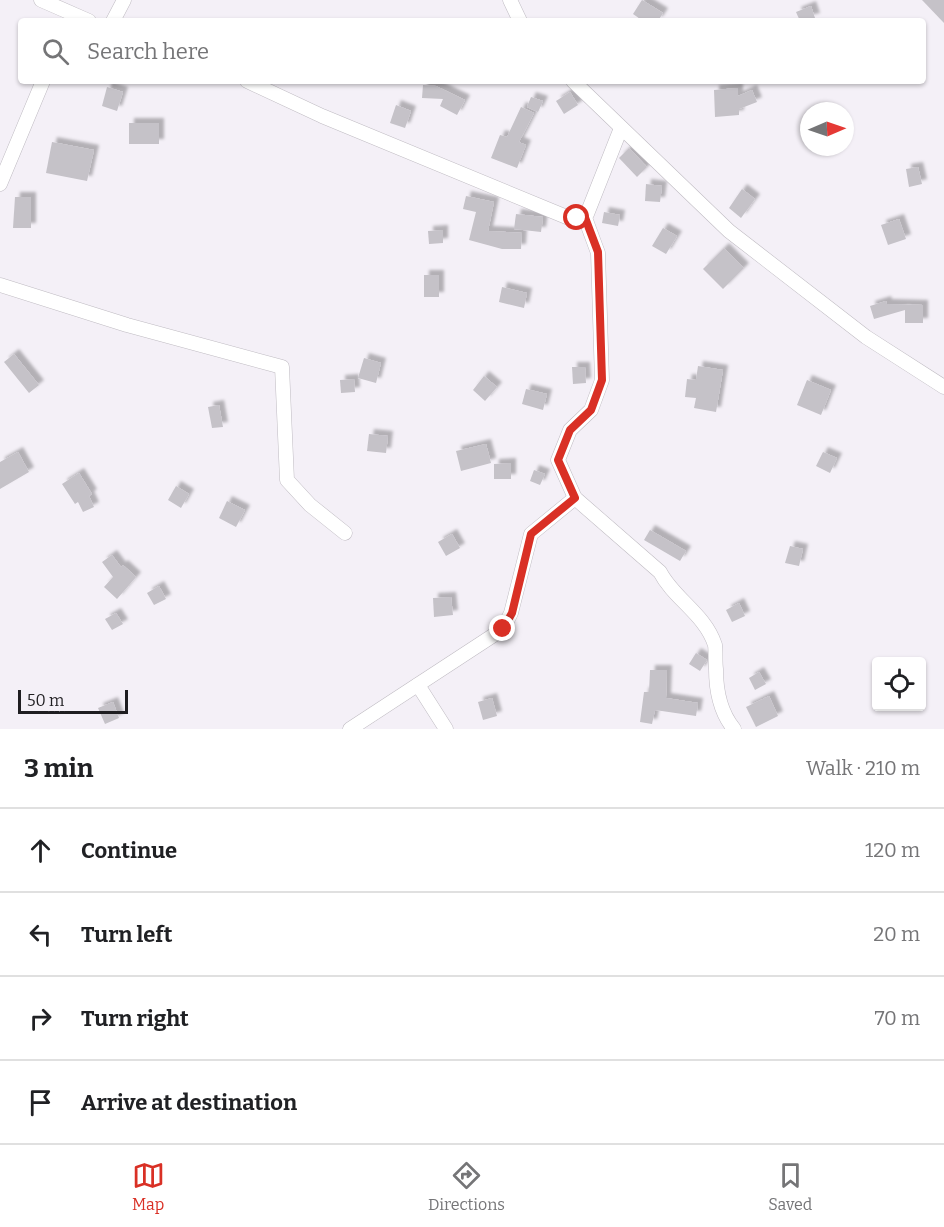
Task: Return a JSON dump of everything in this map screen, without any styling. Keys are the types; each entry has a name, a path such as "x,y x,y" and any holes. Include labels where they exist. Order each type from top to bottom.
{"street":[{"path":"41,0 82,18"},
{"path":"115,18 124,0"},
{"path":"510,0 519,18"},
{"path":"0,184 42,84"},
{"path":"253,84 322,116 569,218 587,214 621,128"},
{"path":"576,84 729,231 866,337 944,387"},
{"path":"584,215 598,252 602,380 591,410 570,430 558,460 575,498 660,572 665,582 699,616 715,646 716,681 724,716 735,729"},
{"path":"0,285 127,325 282,367 287,480 310,505 345,533"},
{"path":"350,729 503,629 512,613 531,534 575,498"},
{"path":"418,685 446,729"}],"building":[{"path":"642,0 663,13 660,18 639,18 633,14"},
{"path":"922,0 944,0 944,23"},
{"path":"811,6 815,18 799,18 796,12"},
{"path":"423,85 436,86 465,100 457,115 440,106 443,99 422,98"},
{"path":"107,87 123,92 117,111 102,106"},
{"path":"738,88 738,96 752,90 757,102 739,109 739,115 715,117 714,90"},
{"path":"570,92 578,105 564,114 556,101"},
{"path":"531,97 543,101 538,112 527,107"},
{"path":"396,105 411,111 405,128 390,123"},
{"path":"521,107 534,113 519,142 526,145 517,168 491,158 500,135 507,137"},
{"path":"129,123 159,123 159,144 129,144"},
{"path":"52,142 94,150 87,181 46,173"},
{"path":"629,148 647,167 637,177 619,158"},
{"path":"918,167 922,184 909,187 906,169"},
{"path":"646,184 662,186 660,202 645,201"},
{"path":"742,189 755,199 741,218 729,208"},
{"path":"466,196 494,202 488,231 522,233 521,249 502,249 469,240 476,212 463,209"},
{"path":"15,197 31,197 31,228 13,228"},
{"path":"604,212 620,215 618,226 602,223"},
{"path":"516,214 543,217 541,232 514,229"},
{"path":"899,219 906,239 888,245 881,225"},
{"path":"663,228 677,236 666,254 652,246"},
{"path":"443,230 443,243 429,244 428,231"},
{"path":"724,248 744,268 723,289 703,269"},
{"path":"424,275 439,275 439,297 424,297"},
{"path":"502,287 527,293 524,308 499,302"},
{"path":"886,301 887,304 923,305 923,323 905,323 905,310 874,319 870,306"},
{"path":"14,354 39,385 29,393 4,362"},
{"path":"364,358 381,363 376,383 358,378"},
{"path":"698,366 723,370 716,412 694,408 696,398 685,397 687,379 696,380"},
{"path":"572,367 585,367 586,383 573,384"},
{"path":"484,376 497,387 485,401 473,390"},
{"path":"354,379 355,392 341,393 340,380"},
{"path":"807,380 831,390 821,415 797,405"},
{"path":"526,389 547,394 543,410 522,404"},
{"path":"219,405 223,427 212,428 208,407"},
{"path":"369,434 388,436 386,453 367,451"},
{"path":"486,444 491,463 461,471 456,451"},
{"path":"18,452 29,472 0,489 0,462"},
{"path":"823,452 837,458 830,473 816,466"},
{"path":"511,463 511,479 494,479 494,464"},
{"path":"534,470 545,474 540,485 530,481"},
{"path":"79,473 92,494 89,496 94,507 83,512 78,502 75,504 62,484"},
{"path":"176,486 189,494 181,508 168,500"},
{"path":"227,501 245,510 236,527 219,518"},
{"path":"650,530 686,551 680,561 644,540"},
{"path":"452,534 460,548 446,556 438,542"},
{"path":"790,546 803,549 799,566 785,563"},
{"path":"112,555 121,567 123,565 136,577 117,599 104,587 113,577 102,562"},
{"path":"159,586 166,599 154,605 147,593"},
{"path":"451,597 453,615 434,617 433,598"},
{"path":"739,603 745,616 732,622 726,610"},
{"path":"116,613 123,624 112,630 105,619"},
{"path":"696,653 707,660 700,671 689,664"},
{"path":"650,670 667,670 666,698 698,703 696,716 655,710 652,724 640,722 644,692 649,692"},
{"path":"759,672 766,684 755,690 749,678"},
{"path":"769,696 778,716 756,727 746,707"},
{"path":"492,698 497,716 483,720 478,702"},
{"path":"113,702 119,718 105,724 98,708"}],"route":[{"path":"503,629 512,613 531,534 575,498 558,460 570,430 591,410 602,380 598,252 584,215 577,218"}]}
